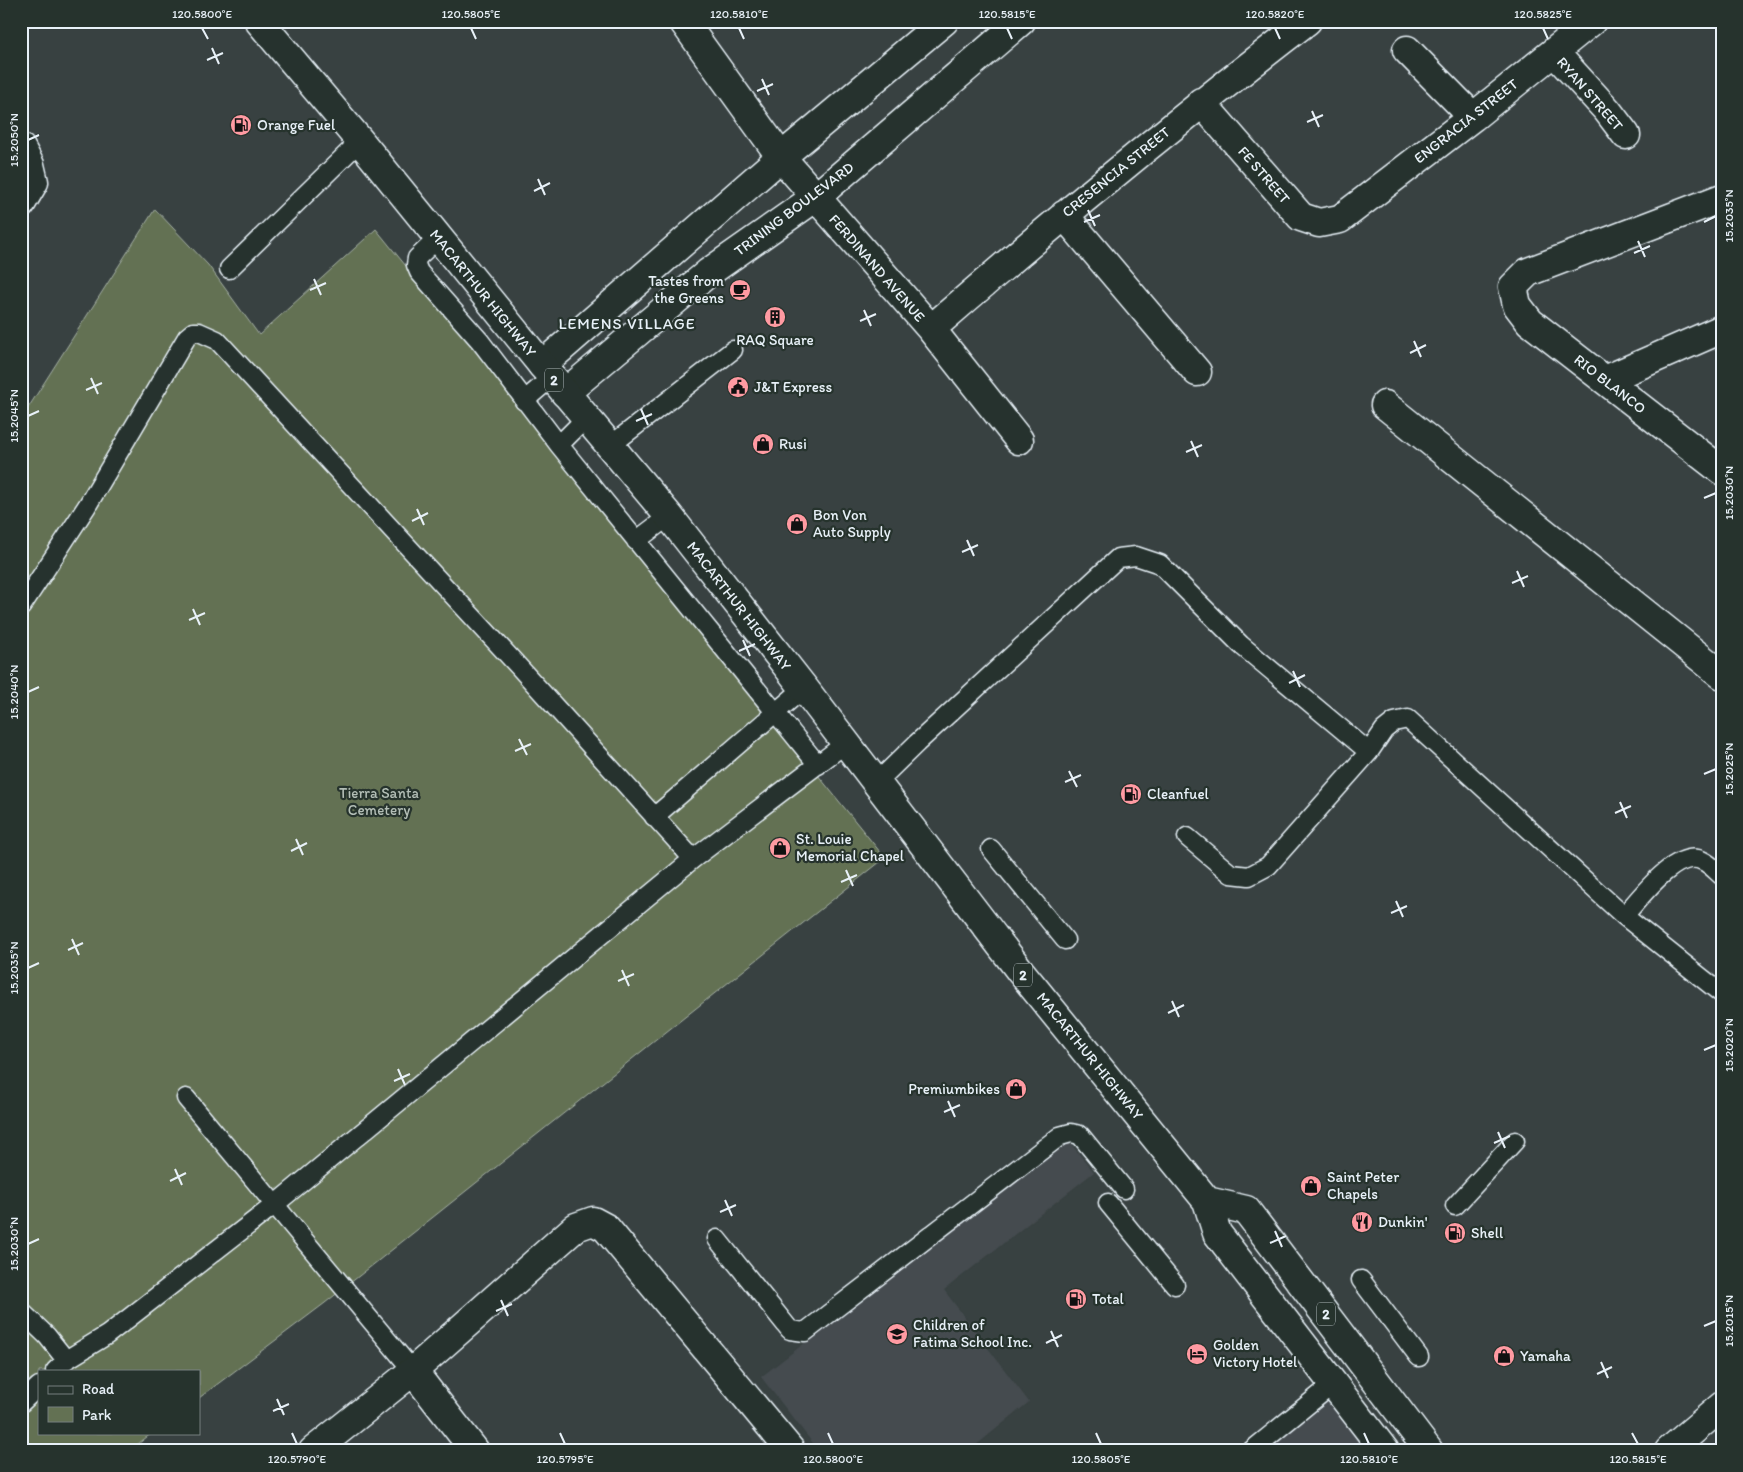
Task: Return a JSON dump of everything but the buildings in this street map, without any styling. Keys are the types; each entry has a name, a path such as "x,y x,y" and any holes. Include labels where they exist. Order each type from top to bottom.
{"main road":[{"name":"MACARTHUR HIGHWAY","path":"259,21 360,141 553,379 669,516 804,688 1021,972 1207,1201 1217,1234 1384,1451"},
{"name":"FERDINAND AVENUE","path":"683,21 781,157 931,330 1019,440"},
{"path":"553,379 781,157 944,21"},
{"name":"TRINING BOULEVARD","path":"553,379 816,197 1020,21"},
{"name":"CRESENCIA STREET","path":"931,330 1064,215 1201,102 1307,21"},
{"name":"ENGRACIA STREET","path":"1340,219 1473,117 1592,21"},
{"path":"1407,50 1473,117"},
{"name":"RYAN STREET","path":"1554,52 1608,110 1626,135"},
{"name":"FE STREET","path":"1201,102 1301,217 1319,223 1340,219"},
{"path":"21,148 30,164 33,176 27,196"},
{"name":"RIO BLANCO","path":"1722,198 1528,272 1513,287 1517,305 1530,322 1722,471"},
{"path":"1064,215 1197,372"},
{"path":"1605,380 1722,329"},
{"path":"1385,405 1722,675"},
{"name":"2","path":"1207,1201 1246,1210 1429,1451"},
{"path":"313,1451 413,1371 576,1227 593,1220 606,1228 791,1451"},
{"path":"413,1371 474,1451"},
{"path":"1669,1451 1722,1406"}],"lane":[{"path":"229,269 360,141"},
{"path":"438,238 417,258 416,265 419,272 480,341 559,445 818,765"},
{"path":"21,607 87,506 187,337 193,332 200,332 217,340 693,860"},
{"path":"610,446 733,350"},
{"path":"524,401 553,379"},
{"path":"559,445 586,418"},
{"path":"636,541 669,516"},
{"path":"876,783 1118,558 1136,556 1160,564 1241,645 1369,752"},
{"path":"654,817 804,688"},
{"path":"1187,837 1231,874 1249,876 1268,866 1369,752 1384,730 1394,722 1408,719 1624,916 1722,994"},
{"path":"21,1311 47,1336 61,1365 107,1334 273,1206 693,860 846,743"},
{"path":"991,849 1066,940"},
{"path":"1624,916 1664,872 1678,862 1690,858 1702,860 1722,876"},
{"path":"186,1098 273,1206 413,1371"},
{"path":"716,1239 790,1330 805,1332 1060,1136 1070,1133 1080,1134 1124,1189"},
{"path":"1455,1206 1515,1141"},
{"path":"1108,1203 1175,1285"},
{"path":"1362,1280 1419,1357"},
{"path":"1251,1451 1333,1384"},
{"path":"21,1403 38,1387"}],"shaded area":[{"name":"Children of Fatima School Inc.","path":"1067,1139 1094,1172 944,1290 1029,1402 969,1451 819,1451 761,1377"},
{"path":"1326,1400 1367,1451 1261,1451"}],"green space":[{"name":"Tierra Santa Cemetery","path":"155,209 208,265 259,335 376,229 885,858 325,1303 200,1397 200,1370 38,1370 38,1434 151,1434 129,1451 21,1451 21,419"}],"place":[{"name":"Orange Fuel","path":"241,125"},
{"name":"Tastes from the Greens","path":"740,290"},
{"name":"RAQ Square","path":"775,317"},
{"name":"J&T Express","path":"738,387"},
{"name":"Rusi","path":"763,444"},
{"name":"Bon Von Auto Supply","path":"797,524"},
{"name":"Cleanfuel","path":"1131,794"},
{"name":"St. Louie Memorial Chapel","path":"780,848"},
{"name":"Premiumbikes","path":"1016,1089"},
{"name":"Saint Peter Chapels","path":"1311,1186"},
{"name":"Dunkin'","path":"1362,1222"},
{"name":"Shell","path":"1455,1233"},
{"name":"Total","path":"1076,1299"},
{"name":"Children of Fatima School Inc.","path":"897,1334"},
{"name":"Golden Victory Hotel","path":"1197,1354"},
{"name":"Yamaha","path":"1504,1356"}],"district":[{"name":"LEMENS VILLAGE","path":"627,323"}]}
